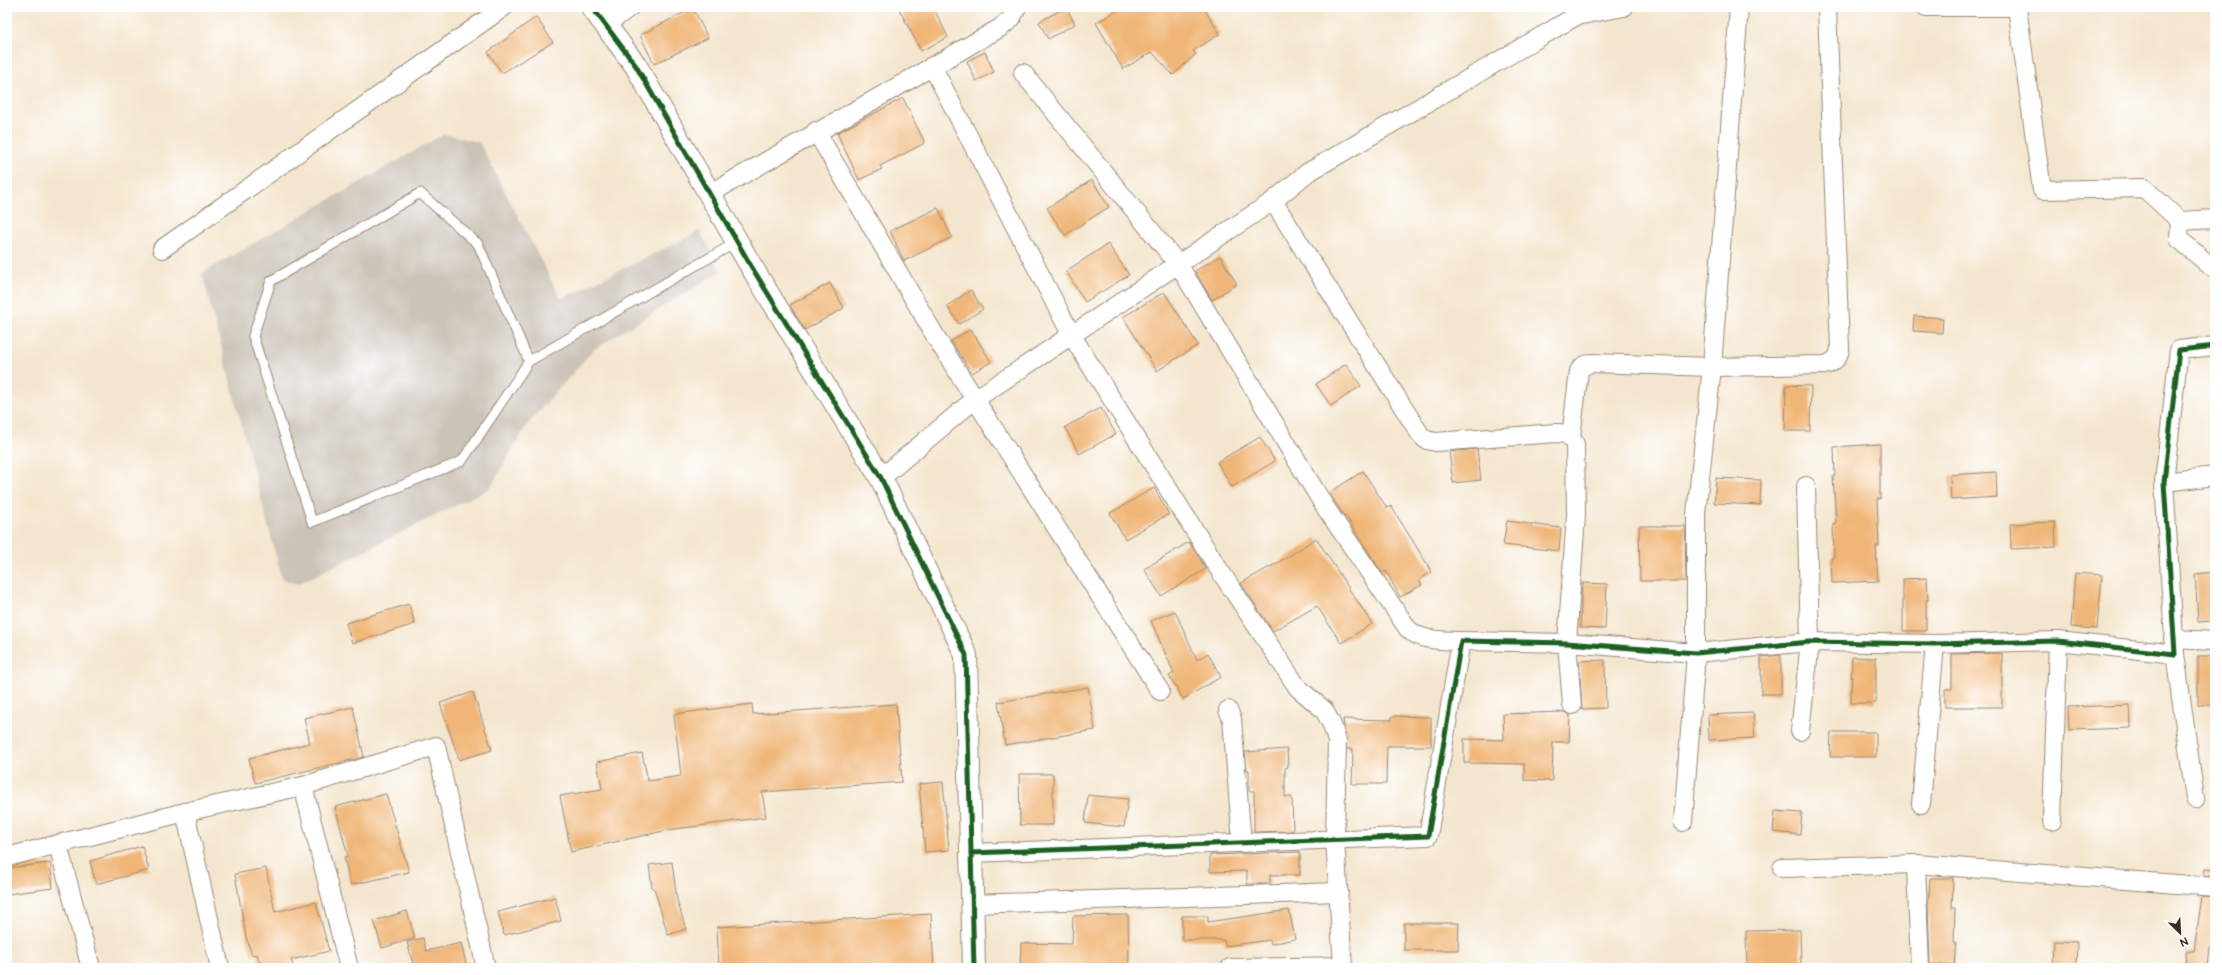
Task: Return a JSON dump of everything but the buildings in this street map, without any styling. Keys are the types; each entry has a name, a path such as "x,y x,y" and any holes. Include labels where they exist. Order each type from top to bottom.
{"street":[{"path":"162,249 504,7"},
{"path":"592,7 636,66 737,242 881,478 966,655 974,968"},
{"path":"606,25 630,7"},
{"path":"709,194 816,131 1000,28 1011,19 1017,7"},
{"path":"881,478 974,400 1273,201 1306,173 1574,11 1624,7"},
{"path":"1683,822 1696,653 1696,514 1712,366 1739,7"},
{"path":"1571,437 1579,371 1583,366 1591,364 1712,366 1825,365 1833,362 1838,357 1840,349 1827,7"},
{"path":"1926,7 2008,7"},
{"path":"2017,7 2042,190 2144,188 2180,222 2215,219"},
{"path":"932,66 1072,336 1220,571 1298,688 1324,710 1332,725 1337,740 1335,839 1342,967 1230,968"},
{"path":"1023,73 1178,264 1325,507 1408,629 1414,635 1425,638 1461,641 1567,643 1696,653 1810,642 1935,644 2058,641 2174,646 2215,641"},
{"path":"816,131 974,400 1160,691"},
{"path":"1273,201 1420,434 1426,440 1436,442 1557,433 1564,433 1571,437 1575,444 1576,515 1567,643 1572,705"},
{"path":"2180,222 2179,239 2215,270"},
{"path":"2195,799 2174,646 2164,482 2179,350 2215,346"},
{"path":"2164,482 2215,476"},
{"path":"1800,731 1810,642 1806,486"},
{"path":"971,853 1428,836 1461,641"},
{"path":"2052,821 2058,641"},
{"path":"1920,804 1935,644"},
{"path":"1228,710 1232,719 1242,843"},
{"path":"7,857 185,812 303,786 436,746 486,968"},
{"path":"303,786 348,968"},
{"path":"185,812 220,968"},
{"path":"58,845 91,968"},
{"path":"1916,864 1920,968"},
{"path":"1782,868 1916,864 2215,887"},
{"path":"972,904 1339,892"}],"lane":[{"path":"529,361 478,244 420,193 271,281 253,336 312,522 462,462 529,361 737,242"}],"shaded area":[{"path":"444,134 479,142 561,299 700,231 721,271 594,349 527,425 489,489 298,584 282,579 202,273"}],"cycle path":[{"path":"592,7 636,66 751,266 881,478 966,655 974,968"},
{"path":"971,853 1428,836 1461,641 1567,643 1696,653 1810,642 1935,644 2058,641 2175,654 2164,482 2179,350 2215,346"}]}
